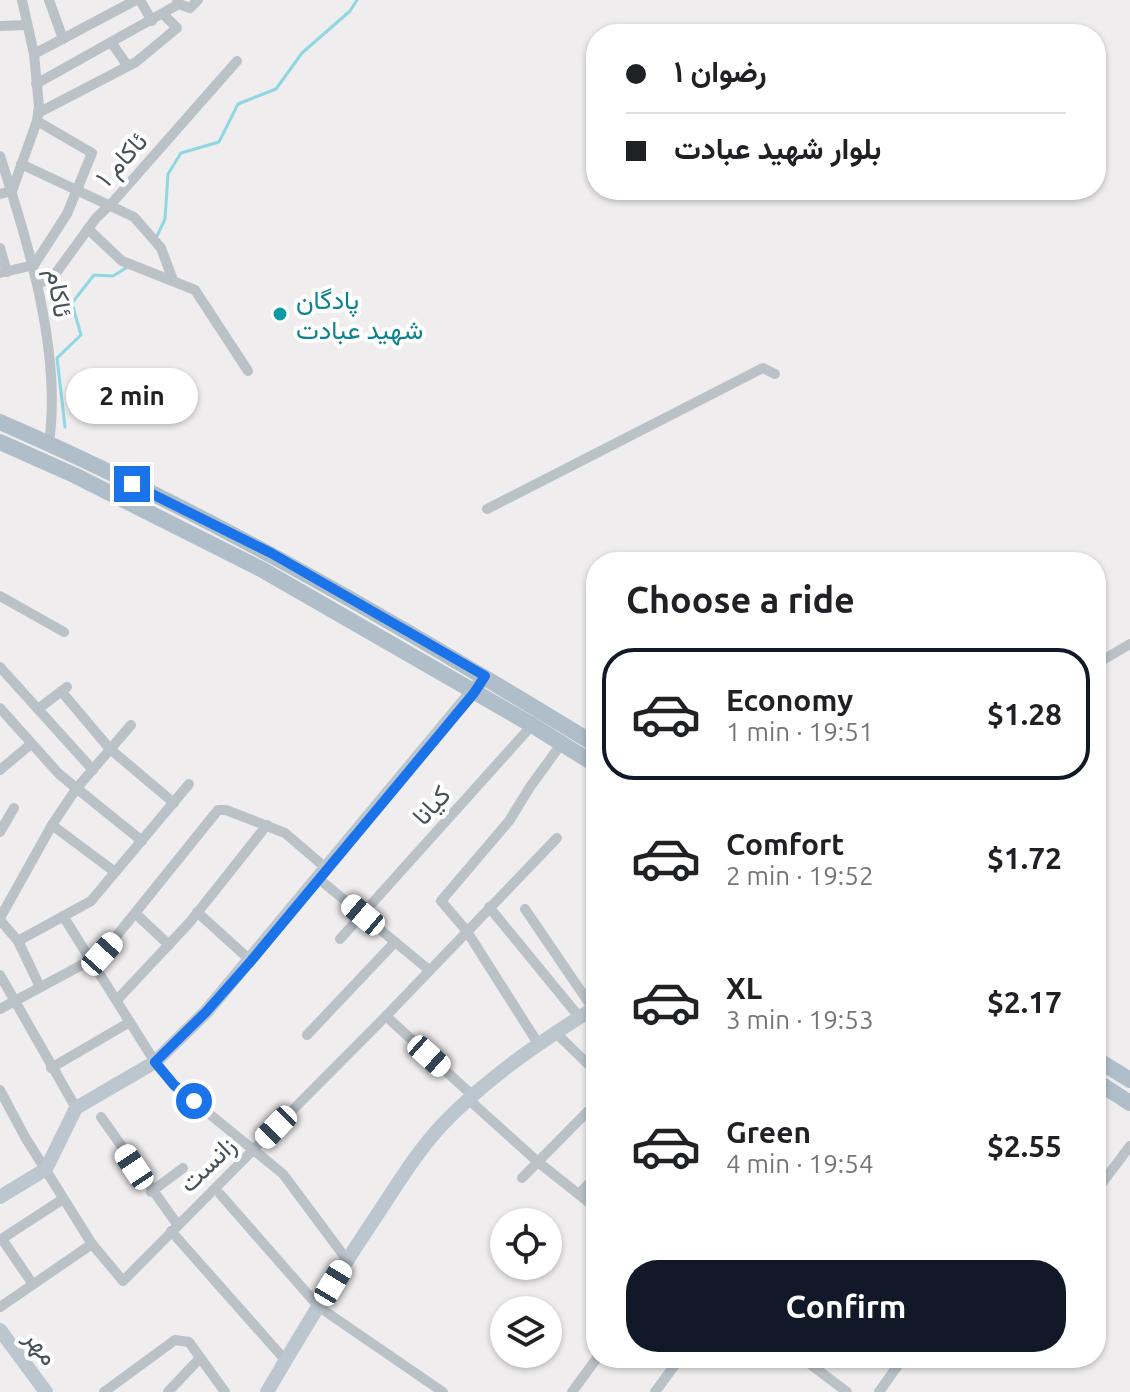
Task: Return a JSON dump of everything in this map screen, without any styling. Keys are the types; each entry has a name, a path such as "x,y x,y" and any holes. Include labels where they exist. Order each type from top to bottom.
{"main road":[{"path":"0,422 49,443 271,553 485,676 537,718 562,743 586,759"},
{"path":"0,442 74,475 261,569 474,693 586,740"},
{"path":"261,569 271,553"},
{"path":"1106,1065 1130,1080"},
{"path":"1106,1093 1130,1103"}],"street":[{"path":"0,194 12,191 38,117 34,54 22,0"},
{"path":"34,54 138,0 152,21"},
{"path":"36,84 152,21 178,2 190,8 198,0"},
{"path":"51,1 63,39"},
{"path":"38,117 136,62 177,28 163,14"},
{"path":"0,26 27,25"},
{"path":"111,42 127,65"},
{"name":"ئاکام ۱","path":"38,284 53,277 88,229 237,61"},
{"path":"0,248 4,272 34,265 67,214 92,153 38,117"},
{"name":"ئاکام","path":"0,156 38,284 50,369 49,443"},
{"path":"21,164 134,217 161,248 173,280"},
{"path":"88,229 122,261 195,290 248,371"},
{"path":"487,509 763,368 775,374"},
{"path":"0,596 64,632"},
{"path":"1106,658 1130,644"},
{"path":"0,667 93,770"},
{"path":"0,1197 46,1169 76,1108 155,1062 206,1012 485,676"},
{"path":"0,689 10,680"},
{"path":"38,709 64,689 110,749 174,803"},
{"path":"0,708 76,789 142,841"},
{"name":"کیانا","path":"340,939 537,718"},
{"path":"40,987 18,941 0,919 52,825 76,789 131,725"},
{"path":"539,1045 466,930 441,901 509,821 562,743"},
{"path":"0,770 31,744"},
{"path":"18,941 91,901 189,784"},
{"path":"0,832 14,808"},
{"path":"0,1009 102,954 218,810 226,810 285,833 363,915 429,970"},
{"path":"52,825 115,872"},
{"path":"117,1000 169,945 267,825"},
{"name":"زانست","path":"92,1244 123,1281 386,1016 557,838"},
{"path":"489,907 580,1018"},
{"path":"525,909 586,996"},
{"path":"197,912 251,961"},
{"path":"136,914 169,945"},
{"path":"63,916 155,1062 174,1085 283,1174 347,1260"},
{"path":"307,1035 395,942"},
{"path":"0,975 76,1108"},
{"path":"267,1392 347,1260 413,1161 439,1128 471,1098 586,1012"},
{"path":"386,1016 538,1162 586,1200"},
{"path":"51,1068 130,1022"},
{"path":"556,1033 586,1062"},
{"path":"0,1090 92,1244 0,1307"},
{"path":"0,1117 12,1110"},
{"path":"522,1178 586,1113"},
{"path":"101,1117 174,1228 286,1361"},
{"path":"1106,1178 1130,1146"},
{"path":"151,1192 183,1168"},
{"path":"579,1194 586,1187"},
{"path":"220,1194 319,1307 443,1392"},
{"path":"32,1283 1,1239 63,1199"},
{"name":"مهر","path":"0,1330 46,1392"},
{"path":"104,1392 175,1340 189,1342 225,1392"},
{"path":"168,1392 200,1358"},
{"path":"572,1392 590,1368"},
{"path":"655,1392 673,1368"},
{"path":"815,1368 847,1392"},
{"path":"879,1392 896,1368"}],"waterway":[{"path":"157,236 165,219 168,174 181,153 219,142 238,104 276,89 302,53 350,11 357,0"},
{"path":"65,427 57,358 81,335 72,303 94,275 113,276 126,268"}],"place":[{"name":"پادگان شهید عبادت","path":"280,314"}],"route":[{"path":"132,484 271,553 485,676 251,961 206,1012 155,1062 174,1085 194,1101"}]}
